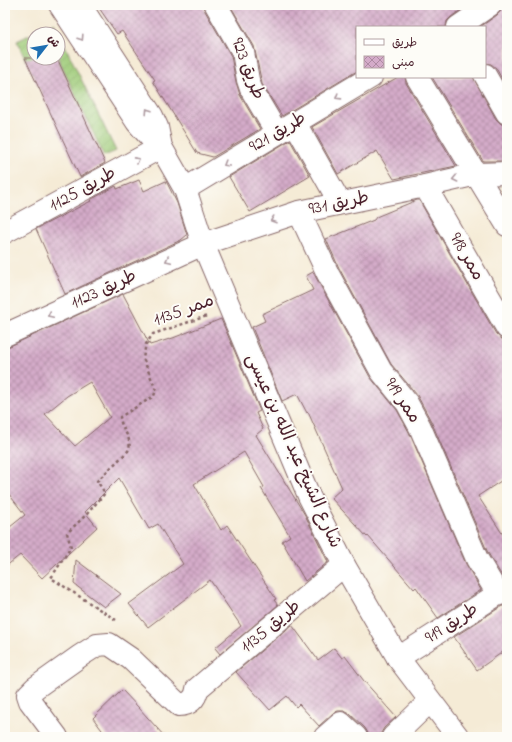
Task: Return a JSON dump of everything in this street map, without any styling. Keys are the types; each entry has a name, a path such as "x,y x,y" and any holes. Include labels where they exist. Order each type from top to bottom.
{"street":[{"name":"شارع الشيخ عبد الله بن عيسى","path":"60,5 137,122 161,147 185,189 203,244 309,496 344,565 398,658 458,737"},
{"name":"شارع الشيخ عبد الله بن عيسى","path":"80,5 152,116 157,127 161,147"},
{"name":"طريق 923","path":"216,5 244,52 248,80 251,89 286,128"},
{"path":"459,26 490,5"},
{"path":"486,76 507,113"},
{"name":"طريق 921","path":"185,189 369,78"},
{"path":"418,78 507,225"},
{"path":"286,128 340,203"},
{"name":"طريق 1125","path":"5,232 161,147"},
{"name":"طريق 931","path":"203,244 299,212 477,174 507,173"},
{"name":"ممر 918","path":"425,186 507,328"},
{"name":"ممر 919","path":"299,212 328,274 381,371 407,403 420,427 477,559 502,594"},
{"name":"طريق 1123","path":"5,335 203,244"},
{"name":"طريق 1135","path":"57,737 30,701 28,695 41,683 97,645 109,644 131,659 179,705 186,705 195,697 197,689 344,565"},
{"name":"طريق 919","path":"398,658 502,594"},
{"path":"393,737 430,701"},
{"path":"326,737 341,723 356,737"}],"path":[{"name":"ممر 1135","path":"51,578 71,547 67,533 87,514 105,493 97,481 128,451 131,446 121,424 120,417 154,396 156,390 143,358 146,344 153,334 230,308"}],"green space":[{"path":"54,23 55,26 48,26"},
{"path":"26,37 26,61 17,41"},
{"path":"66,48 116,151 104,156 62,66 66,66"}],"building":[{"path":"97,5 204,5 205,11 231,56 240,95 260,129 213,157 197,153 153,81 155,80 122,31 117,34"},
{"path":"230,5 468,5 451,17 447,21 446,26 356,26 356,72 282,116 262,84 254,46"},
{"path":"502,5 507,5 507,88 496,68 491,64 486,63 486,26 481,26 501,11"},
{"path":"29,66 61,66 105,163 80,177"},
{"path":"396,78 405,78 406,83 456,166 394,179 377,151 338,174 312,127"},
{"path":"433,78 474,78 496,119 501,124 507,125 507,161 483,161"},
{"path":"290,140 310,176 250,212 229,177"},
{"path":"139,180 144,191 166,181 177,203 187,235 181,240 65,294 36,229 91,201 90,200 116,186 117,189"},
{"path":"419,200 496,334 507,345 507,477 478,496 507,541 507,581 505,581 488,553 431,421 417,395 391,364 339,268 326,239 374,220 376,217"},
{"path":"313,272 370,377 397,410 409,432 466,564 481,590 438,618 416,587 414,589 368,536 367,537 331,498 342,488 308,412 307,413 297,394 282,401 252,327 265,321 262,314 313,290 306,276"},
{"path":"123,294 150,345 173,338 221,319 260,411 256,413 263,429 256,435 305,515 328,562 305,581 282,541 290,536 261,488 264,487 244,452 194,484 221,530 227,525 276,599 274,600 278,605 220,654 215,648 241,626 210,580 148,627 129,604 183,564 158,524 149,529 119,478 85,512 97,527 42,578 20,555 5,567 5,531 25,515 5,489 5,347","holes":["90,382 110,417 75,446 45,414 67,396"]},
{"path":"76,560 121,594 104,607 74,584"},
{"path":"502,606 507,606 507,649 477,670 454,637"},
{"path":"292,625 318,660 334,648 342,658 345,656 364,681 396,717 384,728 381,733 381,737 368,737 368,733 365,728 350,714 344,711 333,713 319,726 299,704 296,707 287,696 270,710 236,672"},
{"path":"122,690 165,737 107,737 93,718"}]}
